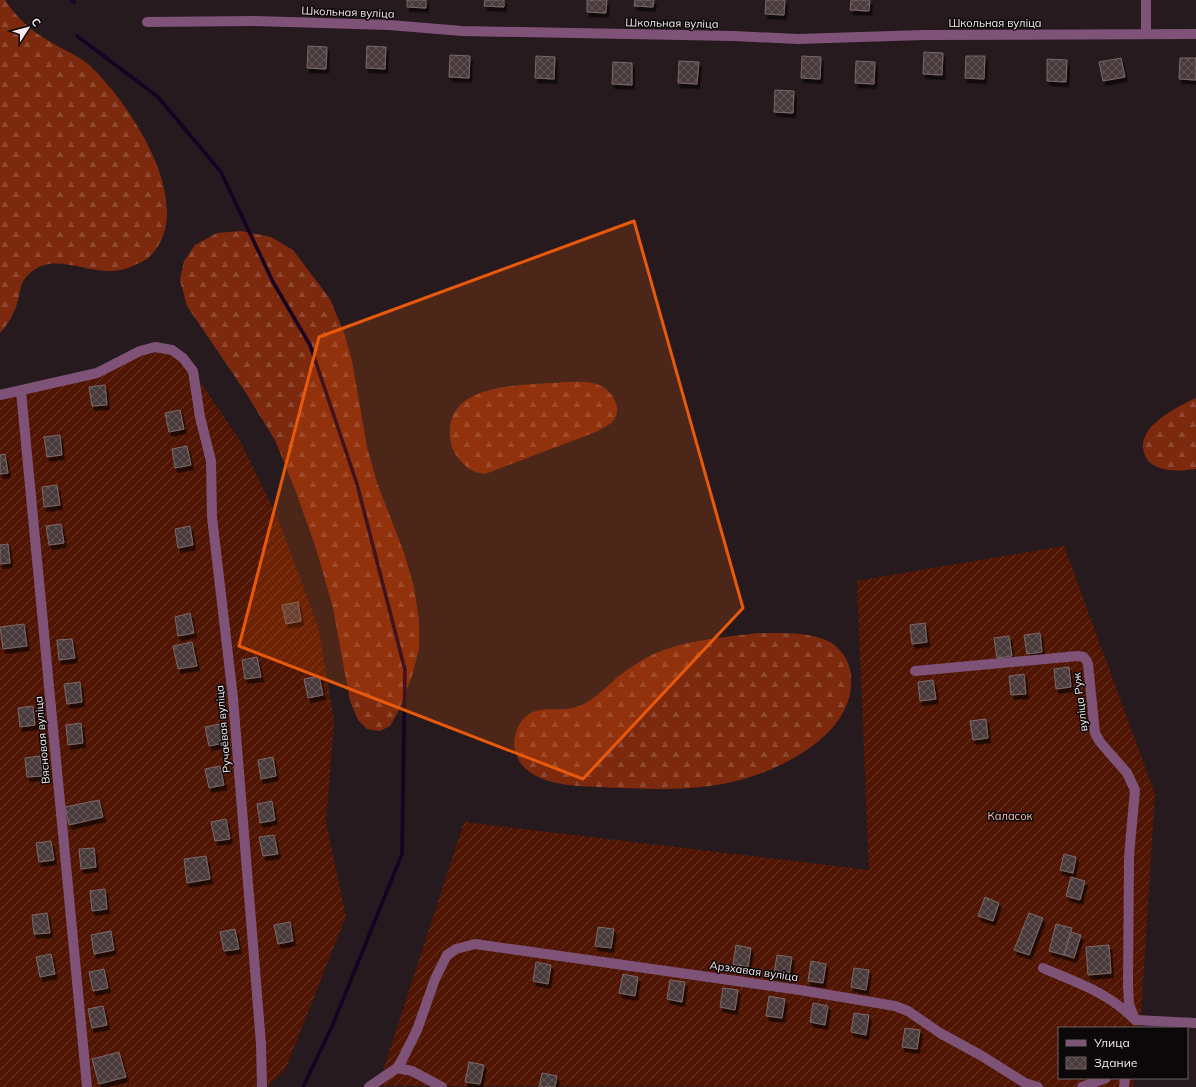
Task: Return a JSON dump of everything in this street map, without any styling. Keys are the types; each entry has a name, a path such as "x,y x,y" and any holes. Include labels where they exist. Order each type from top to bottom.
{"street":[{"path":"1146,0 1146,34"},
{"name":"Школьная вуліца","path":"147,22 255,20 389,25 462,31 727,36 798,39 924,35 1196,34"},
{"name":"Ручаёвая вуліца","path":"20,391 97,373 140,351 155,347 172,350 182,358 193,371 200,417 211,461 212,518 233,698 261,1044 262,1087"},
{"path":"0,395 20,391"},
{"name":"Вясновая вуліца","path":"20,391 87,1087"},
{"name":"вуліца Руж","path":"915,671 1077,656 1083,656 1086,658 1095,734 1100,742 1127,773 1135,790 1129,856 1128,986 1129,1004 1134,1024"},
{"name":"Арэхавая вуліца","path":"397,1068 417,1030 434,979 447,955 465,946 475,944 882,1003 908,1011 940,1033 982,1056 1025,1083 1038,1087"},
{"path":"1043,968 1099,992 1122,1007 1134,1024 1196,1023"},
{"path":"369,1087 397,1068 412,1072 442,1087"},
{"path":"1082,1087 1103,1079"}],"highlighted area":[{"path":"634,221 743,608 583,779 239,646 319,337"}],"green space":[{"path":"0,0 5,0 19,18 36,33 79,57 88,64 122,103 139,128 153,156 163,185 167,212 163,237 148,258 135,265 121,270 106,271 65,264 40,266 29,274 24,280 12,316 0,333"},
{"path":"241,231 271,237 293,250 330,299 343,330 352,361 367,447 377,483 404,553 414,587 419,620 419,649 412,676 398,712 390,726 380,731 367,729 358,720 350,701 333,608 316,548 275,440 244,390 187,306 180,280 184,261 195,245 217,233"},
{"path":"164,347 193,371 240,441 278,519 318,627 334,720 326,823 346,916 285,1070 267,1087 0,1087 0,395 58,381"},
{"path":"565,382 592,383 602,386 612,395 615,401 617,413 615,419 610,424 596,432 485,474 471,470 461,462 451,443 451,422 458,407 471,397 488,390 508,386"},
{"path":"1196,398 1196,469 1172,470 1156,466 1145,456 1143,442 1147,433 1152,426 1167,414"},
{"name":"Каласок","path":"1064,546 1155,794 1140,1027 1058,1027 1058,1079 1134,1079 1133,1087 378,1086 464,822 869,870 857,581"},
{"path":"757,633 807,635 825,640 833,644 840,651 850,668 850,695 844,711 822,738 793,759 777,767 741,780 681,789 586,787 561,784 548,781 537,776 527,770 519,761 514,748 515,737 523,720 529,714 537,711 565,709 584,704 625,671 646,658 672,647 715,638"}],"building":[{"path":"407,0 426,0 426,8 407,7"},
{"path":"485,0 504,0 504,7 484,6"},
{"path":"587,0 607,0 606,13 587,12"},
{"path":"635,0 654,0 653,7 634,6"},
{"path":"766,0 785,0 784,15 765,14"},
{"path":"851,0 870,0 869,11 850,10"},
{"path":"308,46 327,47 326,69 307,68"},
{"path":"367,46 386,47 385,69 366,68"},
{"path":"924,52 943,53 942,75 923,74"},
{"path":"450,55 470,56 469,78 449,77"},
{"path":"536,56 555,57 554,79 535,78"},
{"path":"802,56 821,57 820,79 801,78"},
{"path":"966,56 985,56 984,79 965,78"},
{"path":"1121,58 1125,77 1103,81 1099,62"},
{"path":"1180,58 1196,58 1196,80 1179,79"},
{"path":"1047,59 1067,60 1066,82 1047,81"},
{"path":"679,61 699,62 697,84 678,83"},
{"path":"856,61 875,62 874,84 855,83"},
{"path":"613,62 632,63 632,85 612,84"},
{"path":"775,90 794,91 793,113 774,112"},
{"path":"105,385 107,405 92,406 89,387"},
{"path":"180,410 184,429 169,432 165,413"},
{"path":"60,435 62,455 47,457 44,437"},
{"path":"187,446 191,465 175,468 172,449"},
{"path":"5,454 8,473 0,474 0,455"},
{"path":"57,485 60,505 44,507 42,487"},
{"path":"61,524 64,543 49,545 46,526"},
{"path":"190,526 193,545 178,548 175,529"},
{"path":"8,544 10,563 0,564 0,545"},
{"path":"298,602 301,621 286,624 282,605"},
{"path":"190,613 194,633 178,636 175,617"},
{"path":"925,623 927,642 912,644 910,625"},
{"path":"24,624 27,646 3,649 0,627"},
{"path":"1040,633 1042,652 1027,654 1024,635"},
{"path":"1009,636 1012,656 997,658 994,638"},
{"path":"72,639 75,658 59,660 57,640"},
{"path":"192,642 197,666 178,669 173,646"},
{"path":"257,657 261,677 245,679 242,660"},
{"path":"1069,667 1071,687 1056,689 1054,669"},
{"path":"1024,674 1026,694 1011,695 1009,676"},
{"path":"319,676 323,695 308,698 304,679"},
{"path":"933,680 936,699 920,701 918,682"},
{"path":"80,682 82,702 67,704 64,684"},
{"path":"33,706 35,725 20,727 18,708"},
{"path":"986,719 988,738 973,740 970,721"},
{"path":"81,723 83,743 68,745 66,725"},
{"path":"220,724 224,743 209,746 205,727"},
{"path":"40,756 43,776 27,777 25,758"},
{"path":"273,757 276,776 261,779 258,760"},
{"path":"220,766 224,785 209,788 205,769"},
{"path":"99,800 103,817 69,825 65,807"},
{"path":"272,801 275,820 260,823 257,804"},
{"path":"226,819 230,839 215,841 211,822"},
{"path":"274,835 278,854 263,856 259,837"},
{"path":"51,841 54,860 39,862 36,843"},
{"path":"94,848 96,867 81,869 79,849"},
{"path":"1064,854 1076,857 1073,873 1060,870"},
{"path":"206,856 210,879 187,883 184,859"},
{"path":"1071,877 1085,881 1080,900 1066,896"},
{"path":"105,889 107,909 92,911 90,891"},
{"path":"985,897 999,903 993,921 978,916"},
{"path":"47,913 50,933 34,934 32,915"},
{"path":"1029,913 1043,918 1029,955 1014,950"},
{"path":"290,922 293,941 278,944 274,925"},
{"path":"1056,924 1072,928 1064,955 1049,951"},
{"path":"598,927 614,929 611,948 595,946"},
{"path":"235,929 239,949 224,951 220,932"},
{"path":"111,931 114,950 94,954 91,935"},
{"path":"1071,932 1081,935 1074,958 1064,955"},
{"path":"736,945 751,948 748,967 733,964"},
{"path":"1109,945 1111,973 1088,975 1086,947"},
{"path":"51,954 55,974 40,977 36,957"},
{"path":"777,955 792,957 789,976 774,974"},
{"path":"811,961 826,964 823,983 808,981"},
{"path":"536,962 551,965 548,984 533,981"},
{"path":"854,968 869,970 866,990 851,987"},
{"path":"104,969 108,988 93,991 89,972"},
{"path":"623,974 638,977 635,996 619,993"},
{"path":"670,980 685,982 682,1002 667,999"},
{"path":"723,988 738,990 735,1010 720,1007"},
{"path":"769,996 785,999 782,1018 766,1016"},
{"path":"813,1003 828,1006 825,1025 810,1022"},
{"path":"103,1006 107,1025 92,1028 88,1009"},
{"path":"854,1013 869,1015 866,1035 851,1032"},
{"path":"905,1028 920,1030 917,1049 902,1047"},
{"path":"119,1052 126,1077 99,1084 92,1059"},
{"path":"469,1062 484,1065 480,1084 465,1082"},
{"path":"542,1073 557,1076 555,1087 539,1087"}],"waterway":[{"path":"77,36 158,97 221,172 273,282 310,345 357,484 405,670 402,854 333,1024 303,1087"}]}
